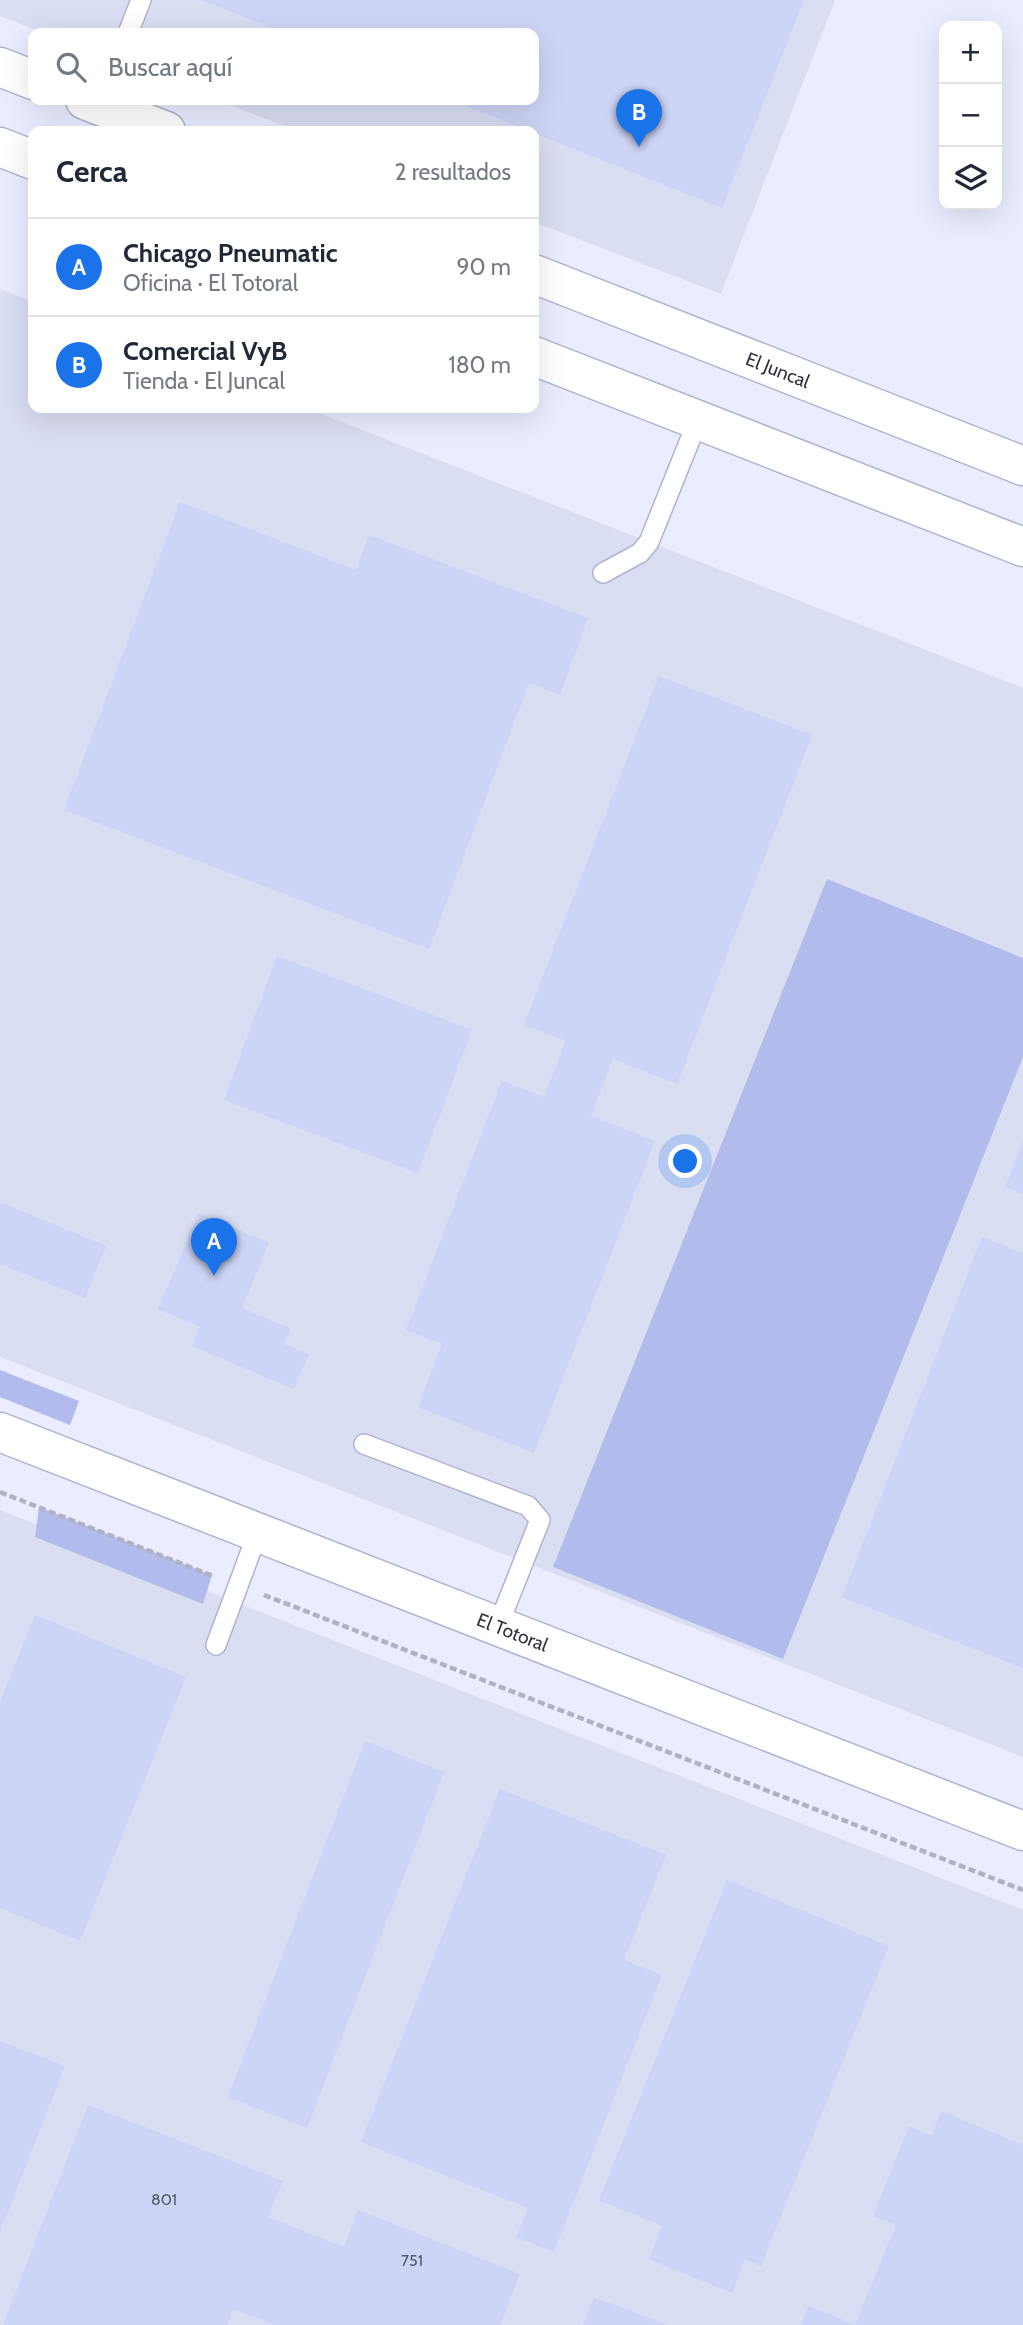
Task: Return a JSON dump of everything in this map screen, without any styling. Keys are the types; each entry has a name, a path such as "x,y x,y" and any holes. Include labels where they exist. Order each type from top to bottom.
{"street":[{"path":"0,66 28,77"},
{"path":"103,105 154,126"},
{"path":"0,147 28,158"},
{"name":"El Juncal","path":"539,276 1023,466"},
{"path":"539,358 1023,547"},
{"name":"El Totoral","path":"0,1432 1023,1831"}],"lane":[{"path":"130,28 141,0"},
{"path":"603,573 640,553 649,542 698,420"},
{"path":"364,1444 528,1506 540,1520 498,1626"},
{"path":"216,1645 258,1532"}],"path":[{"path":"0,1492 1023,1890"}],"shaded area":[{"path":"0,0 835,0 721,294 539,224 539,126 285,126 230,105 539,105 539,28 31,28 0,16"},
{"path":"0,289 28,300 28,413 319,413 1023,688 1023,1757 0,1357"},
{"path":"827,879 1023,958 1023,1057 783,1659 553,1567"},
{"path":"0,1370 79,1401 70,1425 0,1397"},
{"path":"39,1507 212,1575 203,1604 35,1537"},
{"path":"0,1510 1023,1910 1023,2325 0,2325"}],"building":[{"path":"201,0 804,0 722,208 539,135 539,126 516,126 464,105 539,105 539,28 271,28"},
{"path":"180,502 356,570 369,535 588,618 560,695 529,683 429,949 64,810"},
{"path":"659,676 812,735 677,1084 613,1059 591,1116 655,1141 534,1453 418,1407 442,1344 406,1330 502,1081 544,1097 566,1041 524,1025"},
{"path":"277,956 472,1030 418,1173 224,1100"},
{"path":"1023,1142 1023,1194 1005,1187"},
{"path":"0,1202 106,1246 85,1298 0,1264"},
{"path":"199,1213 269,1243 242,1308 291,1329 284,1344 309,1354 294,1389 192,1346 200,1327 158,1309"},
{"path":"982,1237 1023,1253 1023,1668 842,1597"},
{"path":"35,1615 186,1677 80,1941 0,1908 0,1702"},
{"path":"365,1741 444,1772 307,2128 228,2097"},
{"path":"500,1789 666,1855 624,1960 662,1975 554,2252 516,2237 528,2208 361,2142"},
{"path":"727,1880 889,1946 761,2266 745,2259 732,2293 649,2259 662,2226 599,2200"},
{"path":"0,2041 65,2066 0,2232"},
{"path":"88,2105 283,2181 268,2217 344,2247 358,2210 520,2274 500,2325 275,2325 233,2309 227,2325 3,2325"},
{"path":"941,2111 1023,2145 1023,2325 855,2325 896,2225 873,2216 909,2126 932,2136"},
{"path":"594,2297 667,2325 583,2325"},
{"path":"809,2306 855,2325 801,2325"}],"place":[{"name":"Comercial VyB","path":"639,147"},
{"name":"Chicago Pneumatic","path":"214,1276"}]}
